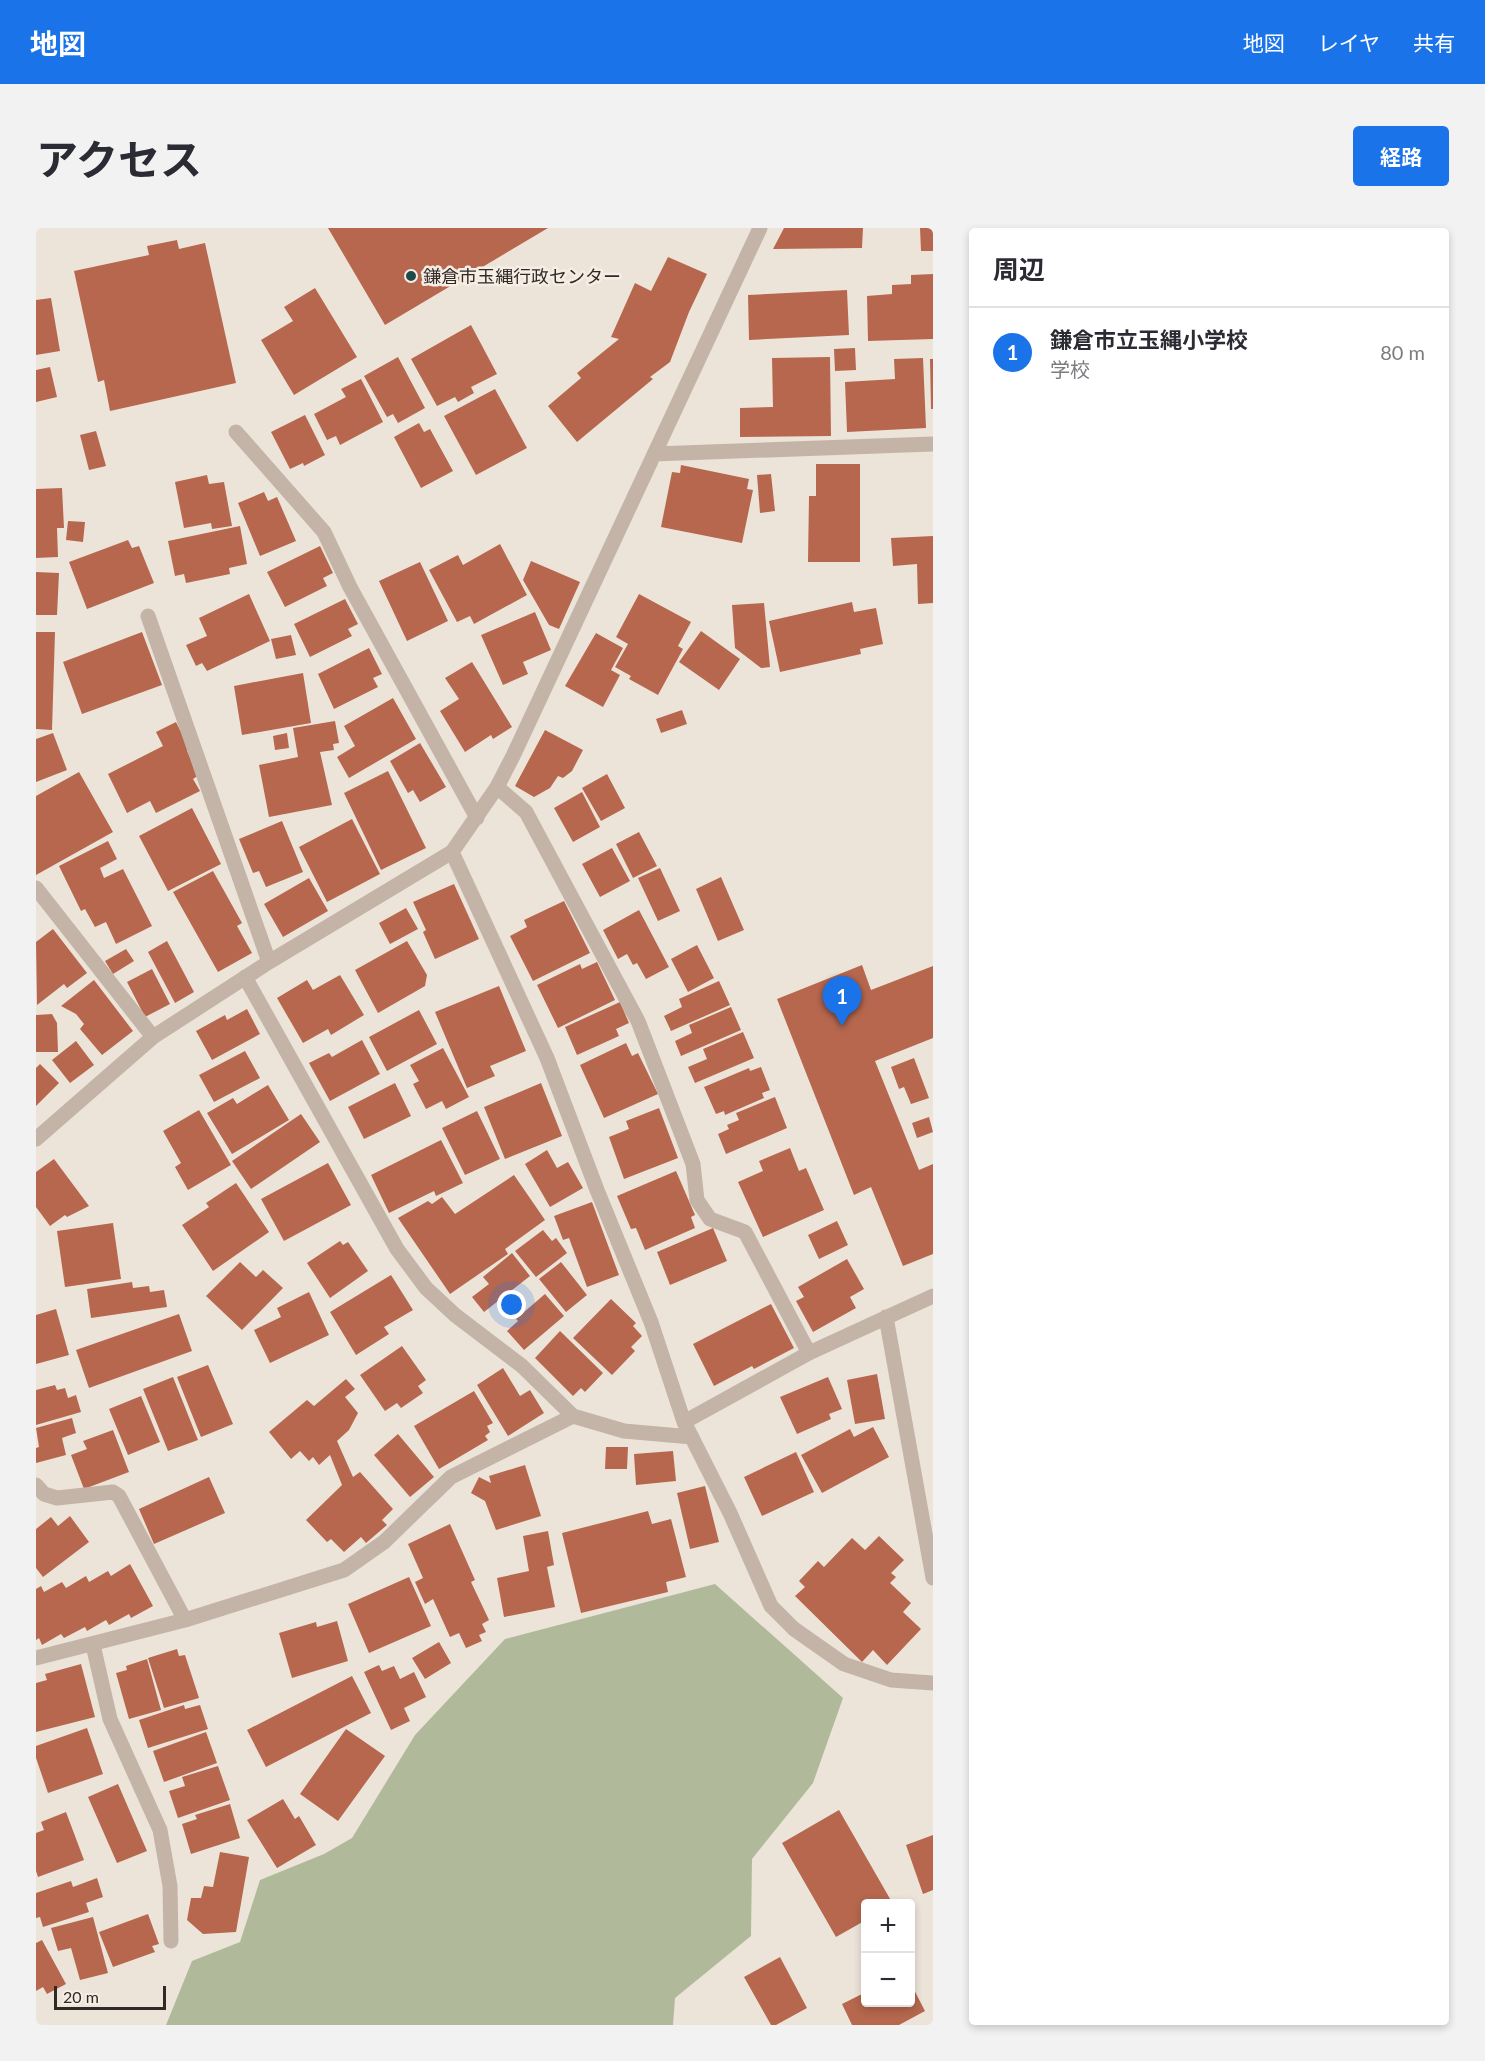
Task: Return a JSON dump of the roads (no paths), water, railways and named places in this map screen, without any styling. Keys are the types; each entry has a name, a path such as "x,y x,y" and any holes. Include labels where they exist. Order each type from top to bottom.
{"street":[{"path":"36,1139 153,1037 269,962 452,852 497,788 544,693 760,228"},
{"path":"236,432 324,532 350,586 477,818"},
{"path":"654,454 933,444"},
{"path":"148,616 269,962"},
{"path":"497,788 526,812 638,1022 693,1164 697,1200 710,1219 745,1232 809,1353"},
{"path":"452,852 547,1058 597,1190 651,1322 684,1422 730,1513 771,1606 794,1629 844,1664 891,1680 933,1683"},
{"path":"36,888 153,1037"},
{"path":"245,977 397,1249 420,1280 455,1315 522,1366 573,1416 624,1431 692,1437"},
{"path":"684,1422 809,1353 933,1296"},
{"path":"886,1317 933,1578"},
{"path":"36,1658 185,1620 344,1570 384,1542 451,1478 573,1416"},
{"path":"36,1485 44,1494 57,1498 112,1492 118,1496 185,1620"},
{"path":"93,1645 110,1719 160,1830 171,1886 171,1941"}],"place":[{"name":"鎌倉市玉縄行政センター","path":"411,276"},
{"name":"鎌倉市立玉縄小学校","path":"842,1026"}]}
